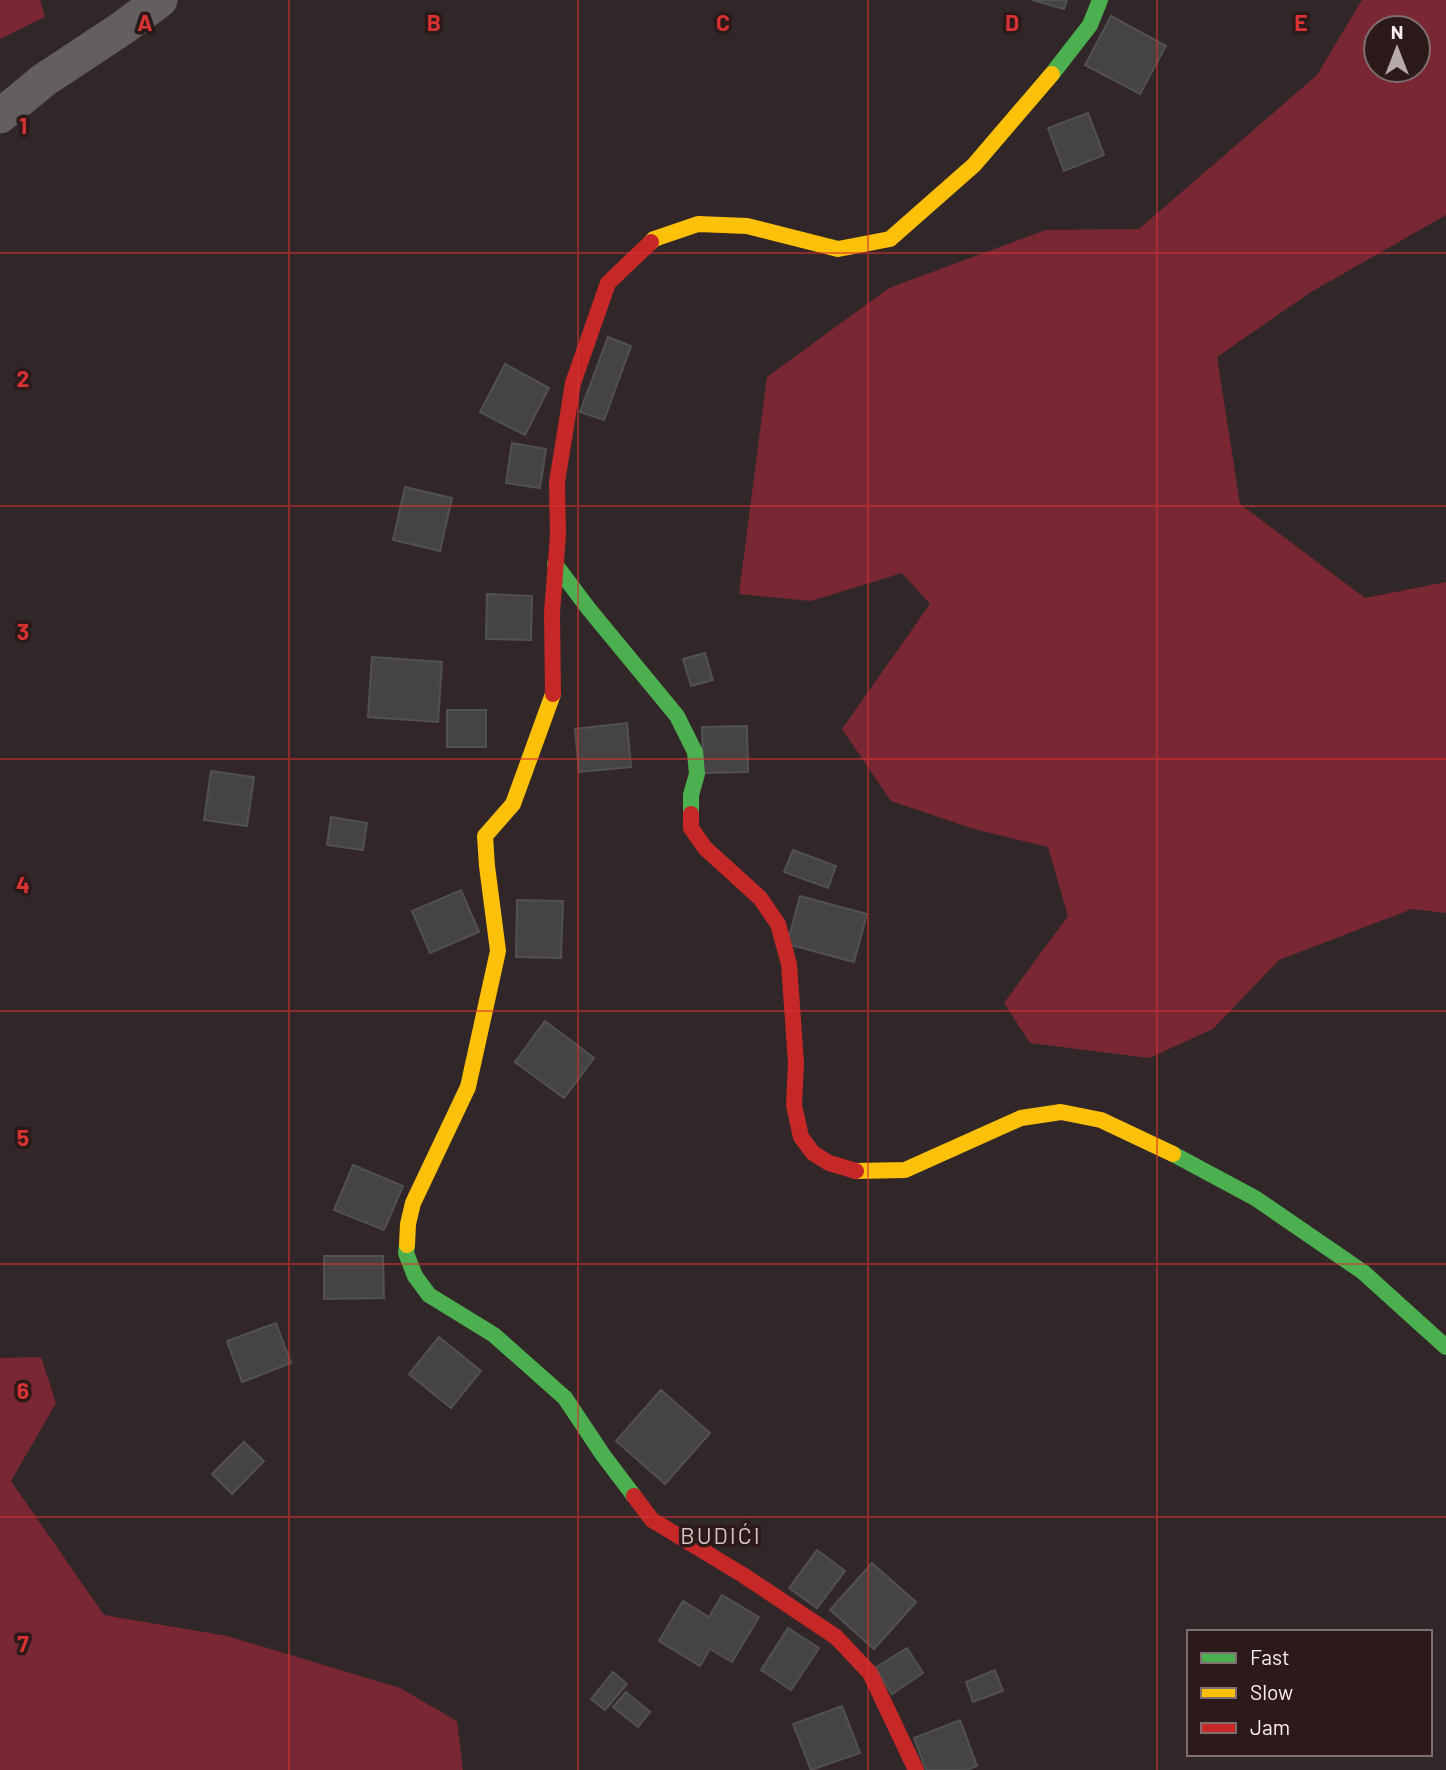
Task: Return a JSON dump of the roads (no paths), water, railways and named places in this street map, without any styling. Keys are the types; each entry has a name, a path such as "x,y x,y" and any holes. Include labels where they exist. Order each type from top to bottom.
{"street":[{"path":"0,116 44,80 160,0"},
{"path":"916,1770 870,1673 836,1637 743,1575 652,1520 603,1455 565,1398 494,1335 429,1295 415,1276 406,1253 408,1224 413,1202 468,1087 498,951 485,836 513,804 553,697 552,613 558,535 557,482 573,383 608,282 654,239 698,224 747,226 838,249 890,239 974,165 1082,35 1100,0"},
{"path":"555,564 677,716 695,752 697,774 691,796 691,828 705,848 760,898 778,924 789,964 794,1024 794,1105 801,1137 813,1153 830,1163 853,1171 905,1170 1021,1118 1060,1112 1101,1120 1153,1143 1255,1198 1363,1272 1446,1347"}],"district":[{"name":"BUDIĆI","path":"721,1536"}]}
